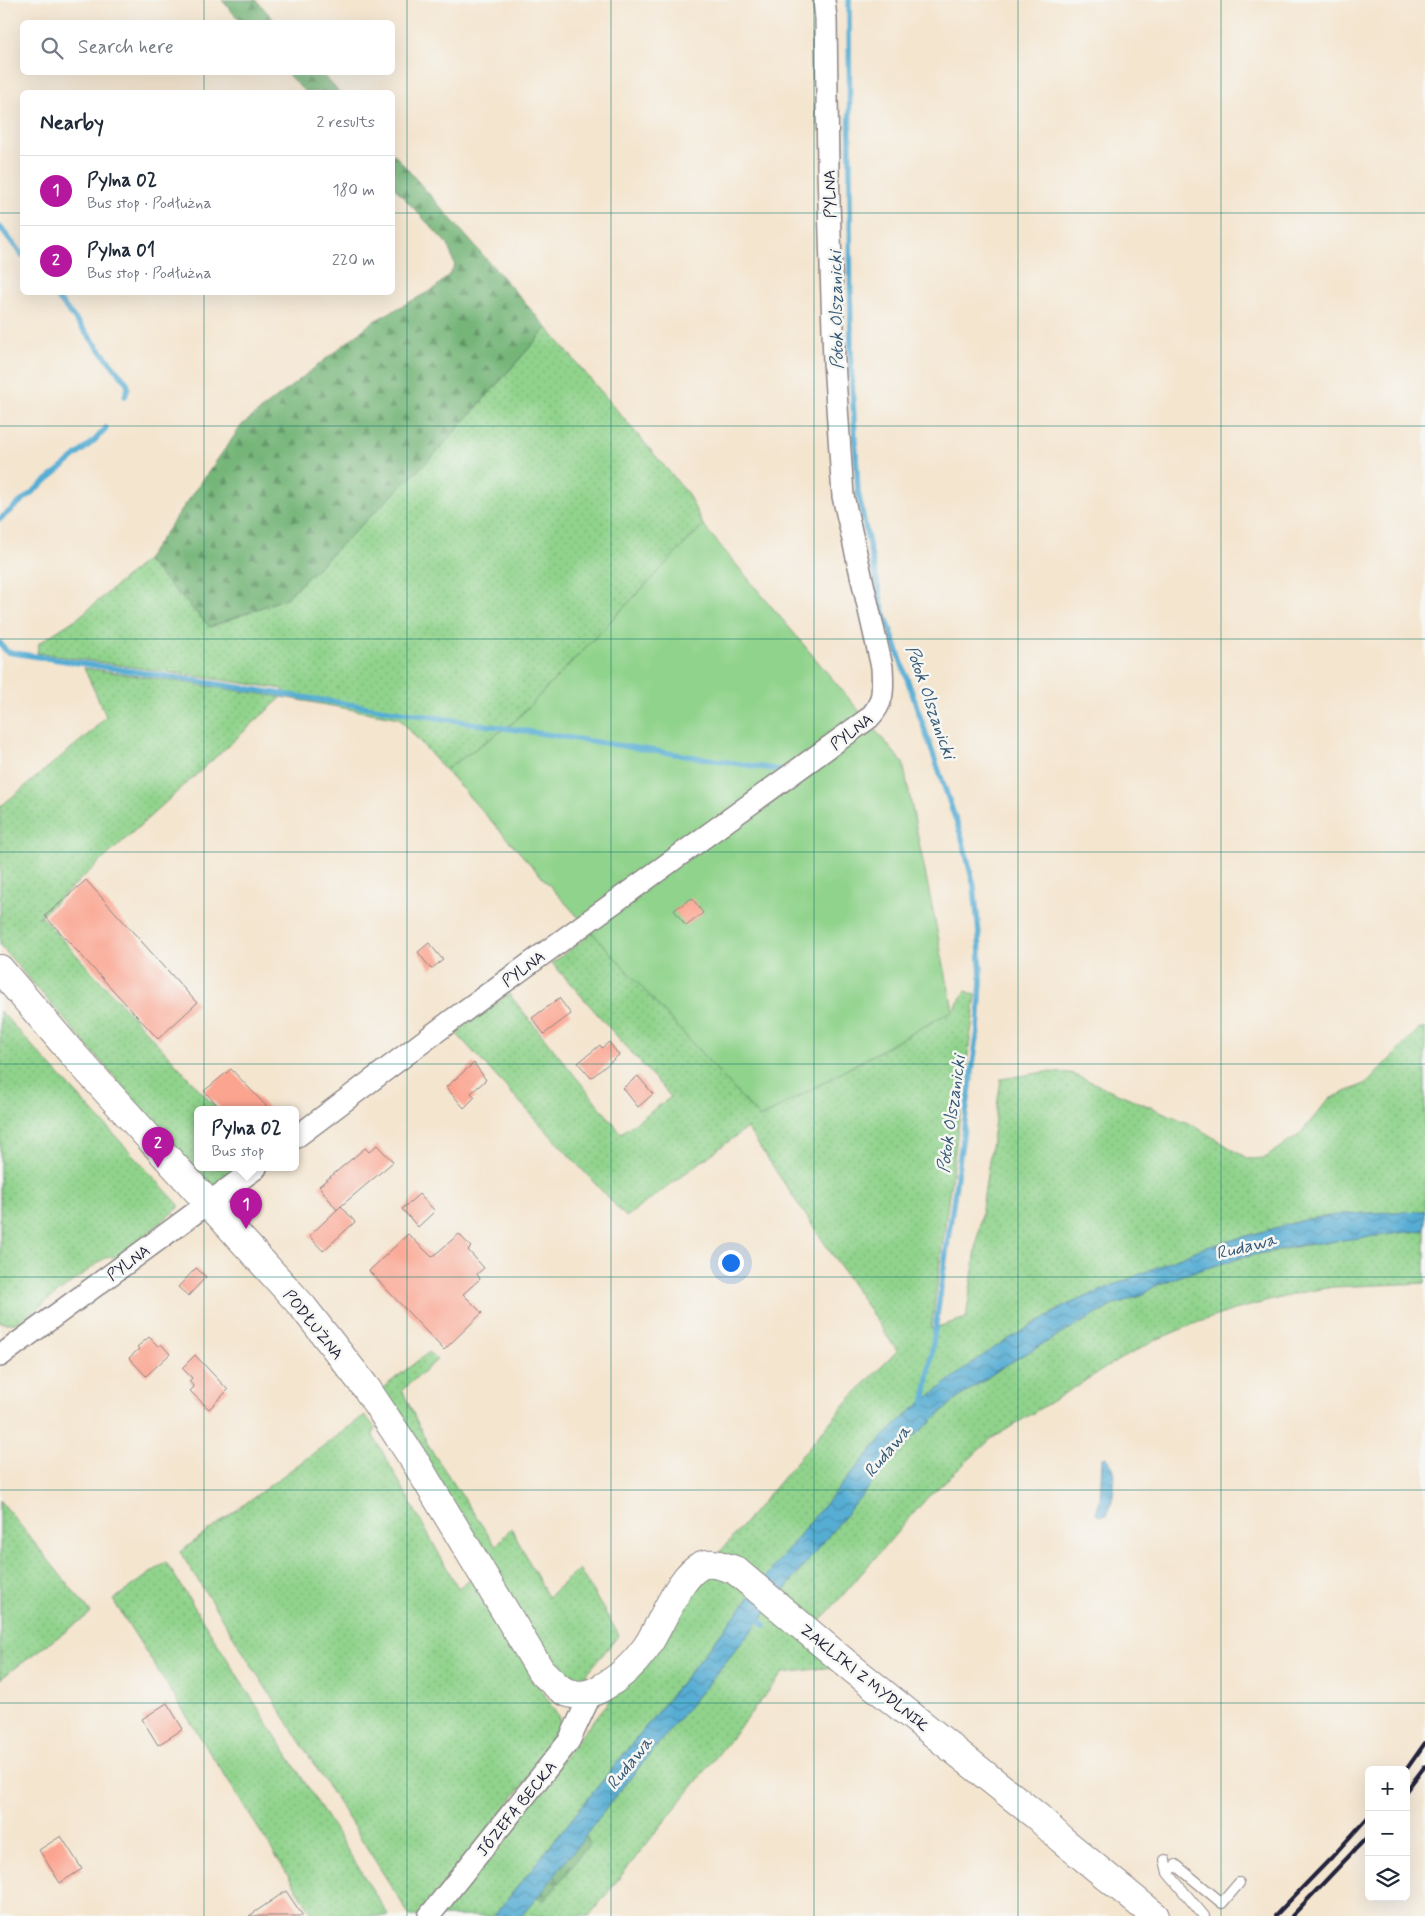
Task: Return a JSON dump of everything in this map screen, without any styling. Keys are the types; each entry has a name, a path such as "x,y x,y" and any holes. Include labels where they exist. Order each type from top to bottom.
{"street":[{"name":"PYLNA","path":"299,1135 439,1029 869,718 878,709 883,688 882,667 843,496 834,362 824,0"},
{"name":"PODŁUŻNA","path":"0,969 71,1052 302,1307 367,1389 416,1463 541,1671 564,1691 576,1694 591,1694"},
{"name":"PYLNA","path":"2,1351 252,1171"},
{"name":"ZAKLIKI Z MYDLNIK","path":"591,1694 616,1679 645,1649 691,1572 703,1564 720,1565 735,1570 1039,1818 1061,1839 1155,1916"},
{"name":"JÓZEFA BECKA","path":"429,1916 570,1741 591,1694"}],"lane":[{"path":"1165,1860 1168,1873 1204,1916"},
{"path":"1168,1873 1176,1865 1222,1903 1239,1883"}],"green space":[{"path":"222,0 256,0 274,20 239,20"},
{"path":"288,75 323,75 337,90 303,90"},
{"path":"395,155 547,328 436,453 286,598 210,627 146,560 242,425 374,321 434,289 447,277 455,266 448,245 395,188"},
{"path":"547,328 688,494 703,525 514,722 445,770 399,718 282,697 284,689 37,653 39,643 79,617 146,560 210,627 286,598 436,453"},
{"path":"703,525 903,763 953,1010 760,1118 445,770 514,722"},
{"path":"84,668 282,697 38,918 41,916 214,1106 194,1106 194,1169 0,945 0,807 91,732 106,716"},
{"path":"593,932 760,1118 953,1010 966,991 976,995 931,1329 966,1318 1001,1079 1045,1072 1070,1073 1193,1125 1248,1159 1265,1158 1299,1135 1329,1099 1367,1083 1418,1030 1425,1028 1425,1211 1345,1214 1308,1219 1200,1249 1069,1304 1037,1322 912,1410 884,1436 815,1516 762,1582 720,1552 847,1402 897,1351 747,1128 626,1217 455,1032 509,994 621,1133 671,1097 552,963"},
{"path":"0,1011 180,1206 121,1256 105,1258 17,1323 0,1323"},
{"path":"196,1171 241,1171 213,1191"},
{"path":"1425,1230 1425,1283 1333,1287 1299,1293 1231,1311 1158,1339 1112,1364 991,1439 927,1498 815,1627 779,1597 847,1512 910,1440 954,1401 1004,1366 1115,1304 1140,1296 1157,1285 1183,1275 1248,1256 1321,1242"},
{"path":"429,1352 437,1360 402,1390 429,1447 496,1546 511,1528 548,1597 579,1569 619,1635 584,1677 567,1681 522,1623 380,1390"},
{"path":"365,1415 375,1428 373,1435 458,1588 473,1578 559,1718 560,1728 548,1743 550,1751 419,1916 410,1916 180,1552"},
{"path":"0,1500 91,1613 0,1679"},
{"path":"166,1562 389,1916 314,1916 113,1600"},
{"path":"719,1574 752,1594 494,1916 434,1916 661,1638 699,1584 709,1576"},
{"path":"770,1608 834,1667 783,1673 589,1916 521,1916 542,1892 618,1793"},
{"path":"585,1835 590,1843 545,1900 537,1898"}],"water":[{"name":"Rudawa","path":"1425,1211 1425,1230 1302,1245 1248,1256 1183,1275 1157,1285 1140,1296 1115,1304 1004,1366 954,1401 910,1440 856,1502 618,1793 542,1892 521,1916 494,1916 815,1516 884,1436 912,1410 967,1367 995,1347 1069,1304 1200,1249 1308,1219 1345,1214"},
{"path":"1106,1457 1113,1468 1114,1485 1110,1509 1107,1515 1101,1516 1096,1513 1100,1499 1102,1459"}],"building":[{"path":"86,880 197,1003 158,1039 45,916"},
{"path":"692,898 703,913 686,926 674,910"},
{"path":"429,943 443,960 431,969 418,952"},
{"path":"559,998 571,1014 544,1034 532,1018"},
{"path":"609,1042 619,1055 591,1078 578,1063 600,1045 602,1048"},
{"path":"474,1063 486,1080 471,1093 475,1097 464,1108 446,1087"},
{"path":"231,1069 266,1106 218,1106 204,1091"},
{"path":"638,1076 653,1094 638,1107 623,1088"},
{"path":"377,1145 393,1162 341,1206 355,1222 323,1251 309,1236 337,1210 319,1186 365,1148 369,1152"},
{"path":"419,1194 435,1211 418,1227 402,1209"},
{"path":"408,1234 432,1257 459,1234 471,1247 468,1250 484,1268 477,1274 480,1279 463,1294 482,1313 444,1350 369,1271"},
{"path":"196,1268 206,1277 188,1296 178,1287"},
{"path":"149,1337 158,1346 161,1344 170,1354 146,1376 129,1358 139,1349 137,1347"},
{"path":"195,1355 228,1390 209,1409 190,1391 194,1387 189,1381 192,1378 182,1368"},
{"path":"167,1703 183,1729 158,1745 142,1719"},
{"path":"61,1836 82,1869 60,1883 39,1850"},
{"path":"286,1891 303,1916 249,1916"}],"waterway":[{"name":"Potok Olszanicki","path":"849,0 851,363 858,492 882,606 962,838 974,886 979,934 981,980 978,1030 924,1406"},
{"path":"0,227 20,252"},
{"path":"55,295 127,383 128,388 125,396"},
{"path":"0,519 95,440 106,428"},
{"path":"0,643 7,652 780,770"},
{"path":"756,1617 765,1625"}],"railway":[{"path":"1409,1766 1425,1743"},
{"path":"1410,1786 1425,1766"},
{"path":"1275,1916 1365,1820"},
{"path":"1292,1916 1365,1839"}],"place":[{"name":"Pylna 01","path":"158,1168"},
{"name":"Pylna 02","path":"246,1229"}]}
